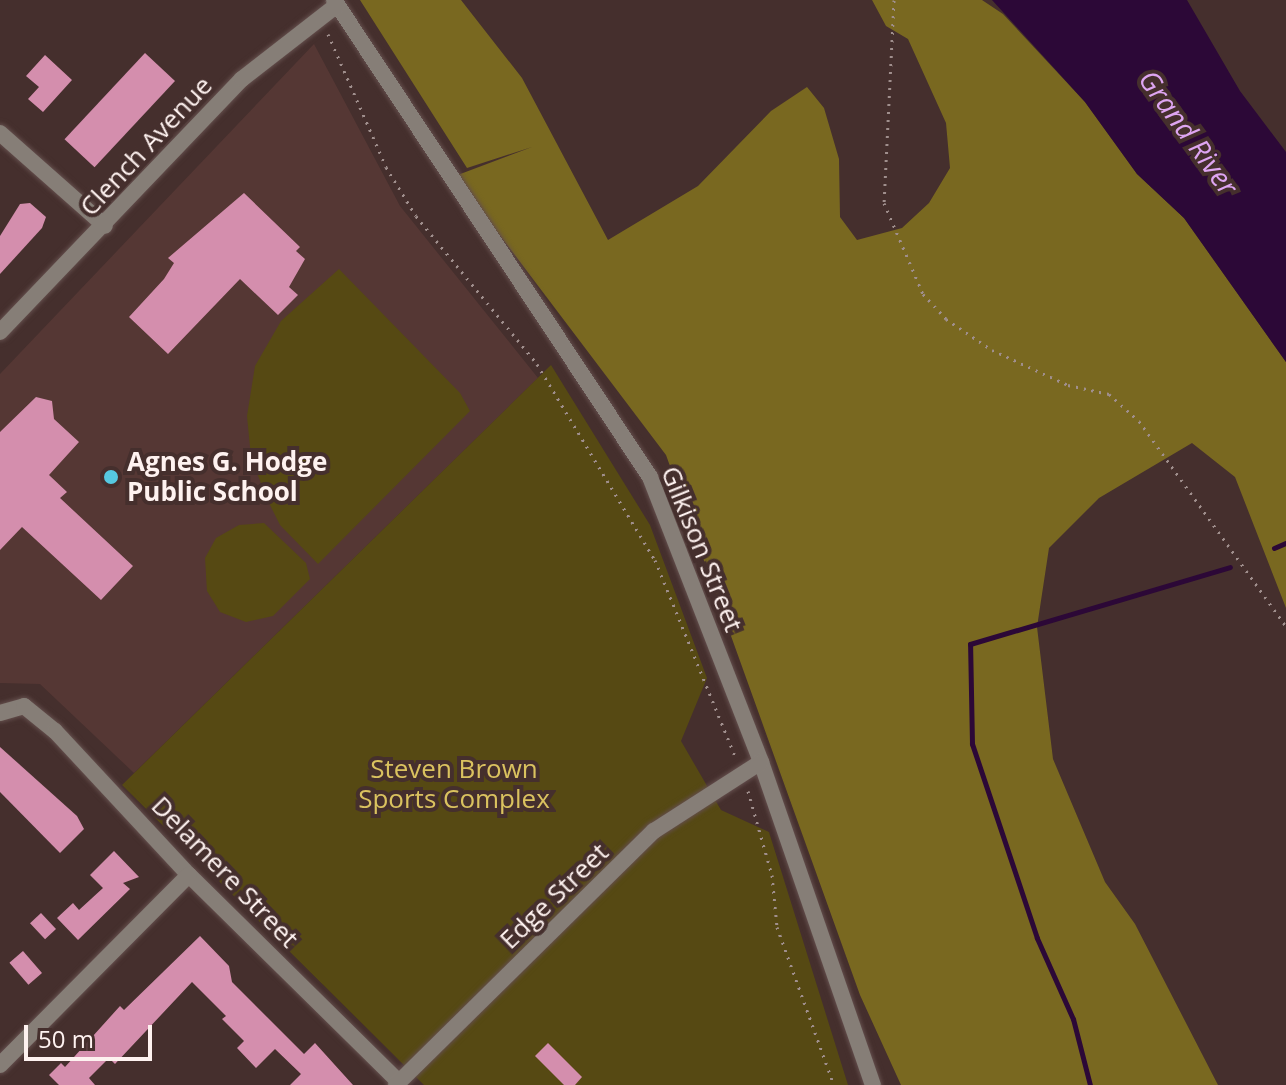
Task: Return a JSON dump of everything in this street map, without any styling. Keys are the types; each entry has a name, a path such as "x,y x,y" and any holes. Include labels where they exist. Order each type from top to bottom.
{"street":[{"name":"Clench Avenue","path":"0,332 105,226 242,79 335,2"},
{"name":"Gilkison Street","path":"335,2 650,477 761,762 873,1085"},
{"path":"0,133 105,226"},
{"name":"Delamere Street","path":"6,710 24,706 55,731 189,875 398,1083"},
{"name":"Edge Street","path":"398,1083 654,831 761,762"},
{"path":"0,1065 189,875"}],"path":[{"path":"894,0 884,203 923,294 946,319 992,350 1068,385 1109,394 1139,421 1286,626"},
{"path":"320,17 408,203 537,364 655,560 743,774 772,875 777,927 834,1085"}],"shaded area":[{"path":"360,0 461,0 522,78 608,240 698,186 771,111 807,87 824,108 839,159 840,217 857,240 902,228 929,203 950,168 946,123 908,39 886,26 872,0 982,0 1003,14 1085,102 1137,174 1184,218 1286,362 1286,608 1235,477 1192,443 1099,498 1049,548 1037,627 1053,759 1105,882 1135,924 1218,1085 901,1085 860,995 666,455 455,176 532,147 467,168"},
{"path":"314,44 400,206 538,378 134,773 40,684 0,683 0,374"}],"green space":[{"path":"339,269 460,393 470,411 318,564 280,525 267,499 251,457 247,416 255,366 281,321"},
{"name":"Steven Brown Sports Complex","path":"551,365 650,525 707,678 681,741 721,810 769,832 848,1085 424,1085 122,785"},
{"path":"264,523 306,563 310,579 273,616 246,622 220,612 207,591 205,558 216,538 239,525"}],"water":[{"name":"Grand River","path":"992,0 1187,0 1240,91 1286,152 1286,362 1184,218 1137,174 1085,102"}],"building":[{"path":"145,53 175,81 95,167 65,139"},
{"path":"45,55 72,80 43,112 28,99 39,87 26,76"},
{"path":"244,193 300,247 296,251 305,259 289,287 298,295 278,315 240,279 168,354 129,317 164,279 174,263 168,258"},
{"path":"30,203 46,217 42,228 0,274 0,236 20,204"},
{"path":"36,397 52,401 54,419 79,442 49,475 67,492 60,498 133,566 101,600 22,527 0,550 0,432"},
{"path":"0,747 77,816 84,829 60,853 0,792"},
{"path":"114,851 139,877 123,883 130,889 78,940 57,918 73,903 79,910 103,888 90,875"},
{"path":"41,913 56,929 45,939 30,923"},
{"path":"200,936 229,966 232,982 304,1054 315,1043 353,1085 290,1085 301,1074 275,1049 256,1068 237,1048 244,1041 222,1019 226,1016 192,982 115,1064 109,1058 89,1078 95,1085 59,1085 49,1075 61,1063 65,1067 120,1006 124,1010"},
{"path":"23,951 42,973 28,985 9,963"},
{"path":"548,1043 582,1077 575,1085 564,1085 535,1056"}],"waterway":[{"path":"1274,548 1286,543"},
{"path":"1090,1085 1073,1019 1037,938 972,744 970,644 1230,567"}],"place":[{"name":"Agnes G. Hodge Public School","path":"111,477"}]}
